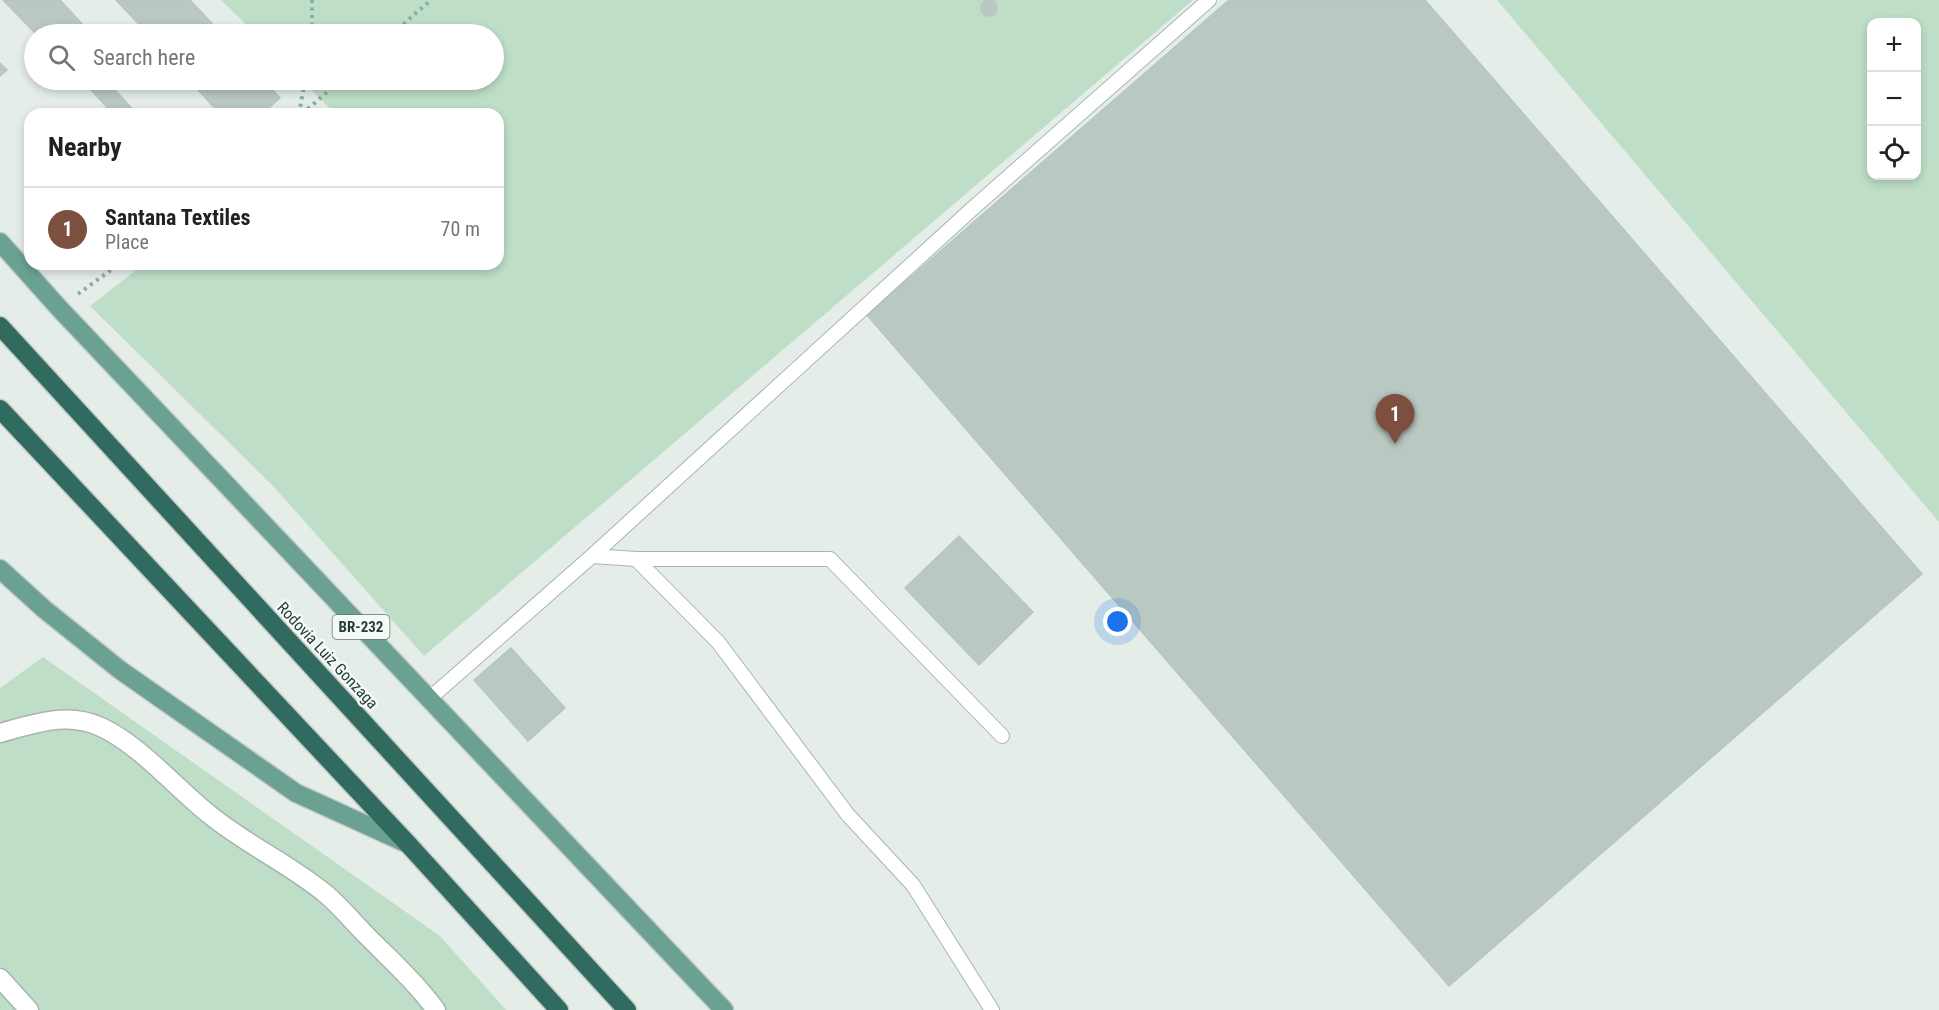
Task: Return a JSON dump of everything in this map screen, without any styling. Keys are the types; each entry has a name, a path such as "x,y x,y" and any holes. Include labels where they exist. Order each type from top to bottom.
{"highway":[{"name":"Rodovia Luiz Gonzaga","path":"0,326 627,1010"},
{"path":"0,409 408,844 559,1010"}],"main road":[{"name":"BR-232","path":"0,242 24,269"},
{"name":"BR-232","path":"25,270 724,1010"},
{"path":"0,569 44,609 120,670 296,793 408,844"}],"street":[{"path":"0,733 50,720 74,718 101,727 121,739 240,838 294,871 327,895 422,991 436,1010"},
{"path":"0,978 29,1010"}],"lane":[{"path":"429,699 592,556 963,217 1209,0"},
{"path":"592,556 636,560 830,559 1002,736"},
{"path":"636,560 718,642 848,815 913,885 992,1010"}],"path":[{"path":"312,0 312,24"},
{"path":"403,24 431,0"},
{"path":"301,108 304,90"},
{"path":"307,108 329,90"},
{"path":"59,308 111,270"}],"green space":[{"path":"221,0 1193,0 424,656 274,487 90,306 136,270 504,270 504,108 330,108 311,90 504,90 504,24 246,24"},
{"path":"1497,0 1939,0 1939,522"},
{"path":"43,657 440,936 506,1010 0,1010 0,688"}],"building":[{"path":"3,0 60,0 82,24 26,24"},
{"path":"116,0 190,0 213,24 139,24"},
{"path":"986,0 992,0 997,8 995,14 986,16 981,11 981,5"},
{"path":"1229,0 1425,0 1922,574 1449,986 867,315"},
{"path":"0,63 7,70 0,76"},
{"path":"91,90 115,90 132,108 108,108"},
{"path":"198,90 272,90 280,98 269,108 215,108"},
{"path":"959,536 1033,612 979,665 905,588"},
{"path":"511,648 565,708 528,741 474,680"}],"place":[{"name":"Santana Textiles","path":"1395,444"}]}
